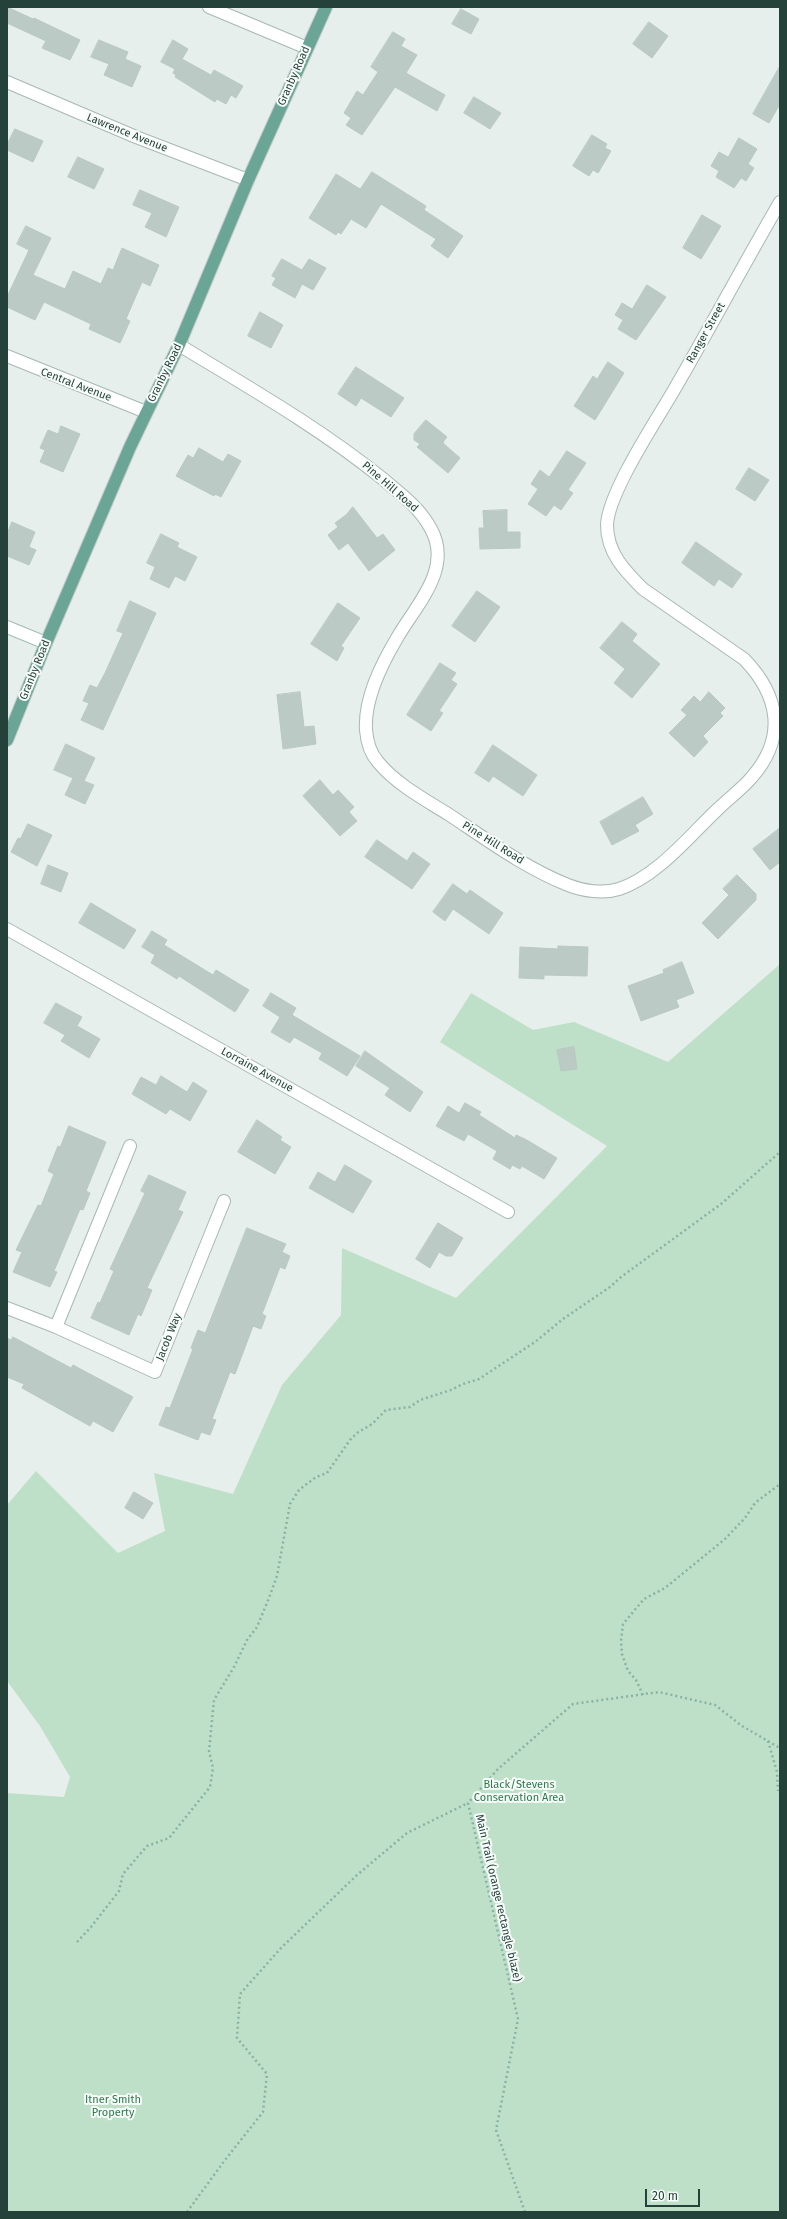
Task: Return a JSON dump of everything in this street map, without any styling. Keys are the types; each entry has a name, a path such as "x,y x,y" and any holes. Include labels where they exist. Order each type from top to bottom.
{"main road":[{"name":"Granby Road","path":"7,740 46,643 146,412 179,345 248,180 326,7"}],"street":[{"path":"209,7 307,48"},
{"name":"Lawrence Avenue","path":"7,82 129,134 248,180"},
{"name":"Ranger Street","path":"632,465 780,202"},
{"name":"Pine Hill Road","path":"179,345 296,417 366,465 412,504 423,516 436,539 439,551 438,563 429,587 397,637 383,664 368,704 366,717 367,740 370,751 378,764 417,795 530,866 569,886 594,891 618,889 634,882 682,844 746,784 758,770 770,749 774,732 772,703 767,691 753,669 744,659 644,589 615,558 608,537 608,517 612,501 632,465"},
{"name":"Central Avenue","path":"7,356 146,412"},
{"path":"7,626 46,643"},
{"name":"Lorraine Avenue","path":"7,929 508,1212"},
{"path":"56,1327 130,1146"},
{"name":"Jacob Way","path":"7,1308 56,1327 155,1372 224,1201"}],"path":[{"path":"77,1942 91,1928 118,1891 123,1874 147,1846 169,1838 210,1787 213,1768 209,1751 214,1700 234,1667 247,1640 257,1626 269,1598 277,1576 290,1504 299,1490 316,1477 327,1473 350,1440 357,1433 372,1424 386,1410 410,1407 420,1400 478,1379 535,1342 563,1319 610,1287 621,1277 721,1204 780,1152"},
{"path":"643,1695 636,1680 628,1671 622,1654 620,1641 623,1624 644,1599 665,1588 725,1539 745,1518 755,1503 780,1484"},
{"name":"Main Trail (orange rectangle blaze)","path":"525,2212 496,2130 518,2019 468,1803 498,1769 573,1704 659,1692 715,1706 742,1726 780,1748"},
{"path":"768,1741 777,1772 778,1791"},
{"path":"187,2212 225,2160 263,2112 267,2074 237,2038 240,1994 281,1948 357,1875 407,1833 468,1803"}],"green space":[{"name":"Black/Stevens Conservation Area","path":"780,964 780,2212 7,2212 7,1793 64,1797 70,1777 40,1726 7,1681 7,1505 36,1471 118,1553 165,1531 154,1473 233,1494 282,1385 341,1315 342,1248 456,1298 607,1146 440,1042 471,993 533,1030 574,1022 668,1062"}],"building":[{"path":"7,7 80,40 70,60 42,48 46,41 7,23"},
{"path":"461,9 479,19 471,34 452,24"},
{"path":"649,22 668,36 652,58 633,44"},
{"path":"393,32 405,39 401,46 417,55 406,73 445,95 437,111 395,87 362,135 346,125 351,118 344,113 357,91 363,95 378,72 371,67"},
{"path":"99,40 128,52 125,59 141,66 132,87 104,75 109,64 91,57"},
{"path":"173,40 188,49 182,59 211,75 214,70 243,86 236,98 231,95 226,104 217,99 215,102 175,77 176,75 173,73 175,69 161,62"},
{"path":"780,66 780,104 769,123 753,114"},
{"path":"474,97 501,113 490,129 464,113"},
{"path":"15,129 43,141 33,162 7,150 7,145"},
{"path":"592,135 607,144 605,148 611,151 598,173 593,170 589,176 573,166"},
{"path":"739,138 757,149 748,164 754,168 746,181 741,178 734,188 716,177 719,171 711,166 719,152 728,157"},
{"path":"78,157 104,169 94,189 68,177"},
{"path":"372,172 426,206 424,210 463,236 448,258 431,246 436,239 381,204 366,228 351,219 341,234 338,232 336,235 309,218 336,174 360,189"},
{"path":"140,190 179,207 166,237 145,227 152,213 133,205"},
{"path":"702,215 721,226 701,259 683,248"},
{"path":"26,226 51,238 33,275 65,289 73,271 101,284 108,268 113,270 122,248 159,265 150,286 142,282 126,319 130,321 120,343 89,329 91,324 44,302 35,320 7,307 7,297 29,250 17,244"},
{"path":"282,259 302,270 309,259 326,268 313,290 302,284 295,298 272,285 276,278 272,276"},
{"path":"647,285 666,297 636,340 618,329 623,320 615,315 622,303 632,309"},
{"path":"260,312 283,325 271,348 248,336"},
{"path":"608,362 624,373 595,420 574,406 593,376 597,379"},
{"path":"356,367 404,398 391,417 361,398 356,406 338,394"},
{"path":"426,420 447,437 443,442 444,444 460,458 448,473 417,447 420,444 414,440 414,434"},
{"path":"61,426 80,434 63,472 40,462 45,450 40,448 48,430 58,434"},
{"path":"199,448 223,462 228,454 241,461 221,497 215,494 214,496 176,476 188,455 193,458"},
{"path":"567,451 586,463 568,490 573,493 561,510 554,505 546,516 528,504 538,489 531,484 540,470 549,477"},
{"path":"749,468 769,480 755,501 736,489"},
{"path":"353,507 377,538 383,534 395,550 369,571 348,543 339,550 328,535 338,527 335,523 346,515"},
{"path":"507,510 507,532 520,532 520,548 480,549 479,528 484,528 483,511"},
{"path":"12,522 35,532 29,547 36,550 29,565 7,556 7,535"},
{"path":"161,534 179,543 177,547 197,557 185,581 175,576 169,588 150,579 155,567 147,563"},
{"path":"696,542 742,574 732,588 719,579 714,586 682,563"},
{"path":"477,591 500,607 475,642 452,626"},
{"path":"130,601 156,613 103,730 81,720 89,703 83,701 90,685 97,688 105,673 123,633 117,631"},
{"path":"338,603 360,618 341,646 344,648 337,661 311,644"},
{"path":"622,622 637,634 632,641 660,664 632,698 614,683 625,669 600,648"},
{"path":"440,663 456,673 451,680 457,684 439,711 443,713 431,731 407,715"},
{"path":"300,692 304,727 314,726 316,744 283,749 277,695"},
{"path":"709,692 725,708 720,713 723,716 703,736 708,742 694,757 669,733 687,715 681,710 694,696 700,702"},
{"path":"66,744 95,758 84,781 94,785 85,804 65,795 73,778 54,770"},
{"path":"493,745 537,775 523,796 493,776 489,782 475,773"},
{"path":"320,780 333,795 338,790 354,807 349,812 357,821 340,836 303,796"},
{"path":"643,797 653,814 635,825 639,831 612,845 600,822"},
{"path":"28,824 52,835 37,866 11,852 18,838 20,839"},
{"path":"780,828 780,862 770,870 753,849"},
{"path":"377,840 407,861 413,852 430,864 412,889 365,857"},
{"path":"48,865 68,873 61,892 41,884"},
{"path":"737,875 756,894 756,900 718,939 702,923 729,895 723,889"},
{"path":"453,884 467,894 470,890 503,913 489,934 453,909 445,921 433,912"},
{"path":"91,903 136,930 124,949 79,923"},
{"path":"152,931 167,940 164,945 213,975 216,970 249,990 235,1012 179,976 177,979 151,963 155,955 142,947"},
{"path":"558,946 588,947 587,976 544,975 544,979 519,978 520,947 558,949"},
{"path":"682,962 694,993 676,1000 679,1007 641,1021 628,986 664,973 663,970"},
{"path":"271,993 296,1008 292,1015 360,1056 347,1076 319,1059 322,1053 294,1037 290,1043 271,1032 280,1017 263,1006"},
{"path":"56,1003 82,1017 77,1026 100,1039 89,1058 61,1041 65,1035 44,1023"},
{"path":"574,1047 577,1069 561,1071 557,1050"},
{"path":"365,1051 423,1092 410,1112 385,1095 390,1088 356,1066"},
{"path":"161,1076 187,1092 193,1082 207,1091 190,1121 170,1109 166,1114 132,1094 141,1077 156,1085"},
{"path":"465,1103 481,1112 479,1115 515,1138 516,1135 525,1139 557,1158 544,1179 522,1166 520,1169 512,1165 510,1169 493,1159 497,1151 468,1134 464,1141 436,1126 448,1106 459,1113"},
{"path":"257,1120 282,1137 280,1140 291,1147 275,1174 238,1152"},
{"path":"69,1126 106,1142 86,1191 90,1193 83,1210 80,1209 54,1271 57,1272 50,1287 13,1272 22,1252 16,1250 38,1205 41,1206 54,1174 48,1171 58,1146 60,1147"},
{"path":"345,1165 372,1181 353,1213 309,1188 318,1172 335,1182"},
{"path":"149,1175 186,1192 178,1210 183,1212 147,1288 152,1290 141,1316 138,1314 129,1335 91,1318 98,1302 100,1303 114,1271 110,1269 145,1193 141,1191"},
{"path":"438,1223 463,1238 452,1256 446,1256 439,1252 430,1268 416,1259"},
{"path":"247,1228 286,1244 282,1252 290,1256 285,1269 280,1267 262,1314 266,1316 261,1329 253,1326 235,1374 230,1372 212,1419 216,1420 210,1435 201,1432 198,1440 159,1425 166,1407 170,1408 193,1349 191,1348 198,1330 205,1333"},
{"path":"13,1337 71,1368 73,1365 133,1397 113,1432 93,1421 90,1426 22,1388 24,1384 7,1377 7,1338 11,1340"},
{"path":"134,1492 153,1503 143,1519 125,1508"}],"park label":[{"name":"Itner Smith Property","path":"113,2106"}]}
